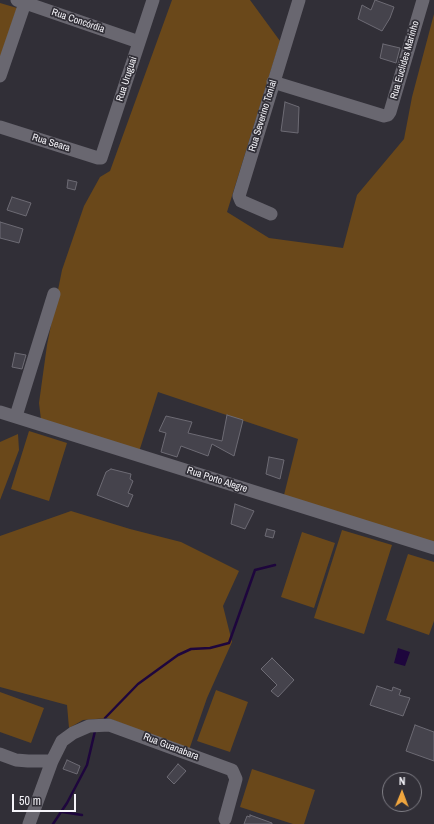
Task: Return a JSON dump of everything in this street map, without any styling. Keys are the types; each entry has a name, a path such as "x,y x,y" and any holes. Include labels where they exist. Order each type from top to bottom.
{"street":[{"name":"Rua Uruguai","path":"101,158 153,0"},
{"name":"Rua Severino Tonial","path":"271,214 241,201 239,196 299,0"},
{"name":"Rua Euclides Marinho","path":"273,82 384,116 388,115 423,0"},
{"name":"Rua Concórdia","path":"23,1 139,42"},
{"path":"0,76 23,1"},
{"name":"Rua Seara","path":"0,128 101,158"},
{"path":"16,416 54,294"},
{"name":"Rua Porto Alegre","path":"0,412 434,548"},
{"name":"Rua Guanabara","path":"52,761 62,741 73,733 89,726 110,725 232,770 236,779 225,819"},
{"path":"0,754 16,760 34,762 52,761 29,824"}],"shaded area":[{"path":"172,0 250,0 280,41 227,212 269,238 343,248 357,195 404,139 412,97 434,14 434,553 282,503 298,439 158,392 137,458 42,428 39,403 47,345 62,270 84,206 100,177 110,171"},
{"path":"0,3 17,8 0,58"},
{"path":"29,431 67,443 49,501 11,489"},
{"path":"18,434 19,450 0,500 0,442"},
{"path":"71,511 130,529 181,542 239,571 223,606 232,642 207,698 189,750 108,718 83,720 69,728 67,705 0,687 0,536"},
{"path":"342,530 392,545 364,634 314,618"},
{"path":"302,532 335,543 314,608 281,597"},
{"path":"408,554 434,562 434,621 429,635 386,620"},
{"path":"398,648 410,652 405,666 394,663"},
{"path":"216,690 248,702 230,752 197,741"},
{"path":"0,692 44,708 31,743 0,732"},
{"path":"252,769 315,790 304,824 293,824 240,807"}],"building":[{"path":"375,0 394,7 390,18 382,31 358,19 362,5 371,10"},
{"path":"383,44 400,48 396,63 380,58"},
{"path":"285,102 299,107 298,133 281,131"},
{"path":"68,180 77,182 75,190 67,188"},
{"path":"12,197 31,203 26,216 7,210"},
{"path":"0,222 23,229 19,243 0,238"},
{"path":"15,353 26,355 22,369 12,367"},
{"path":"227,415 243,420 234,456 212,444 208,456 181,446 177,457 161,452 166,433 159,431 166,416 192,422 188,433 222,441"},
{"path":"269,457 284,460 280,479 266,474"},
{"path":"111,469 131,474 130,479 133,481 128,493 133,495 128,507 97,495 106,472"},
{"path":"235,504 254,511 245,529 231,524"},
{"path":"267,529 275,531 273,538 265,536"},
{"path":"272,658 294,680 278,697 271,691 277,685 261,669"},
{"path":"377,686 392,691 393,687 401,690 399,695 410,698 403,716 370,705"},
{"path":"415,725 434,732 434,761 406,751"},
{"path":"67,760 80,766 77,774 63,769"},
{"path":"178,764 186,771 174,784 167,777"},
{"path":"250,815 272,824 244,824 247,816 250,817"}],"waterway":[{"path":"105,718 138,684 178,655 191,649 210,648 229,643 255,570 275,565"},
{"path":"53,824 67,803 87,765 95,731"},
{"path":"62,812 82,815"}]}
